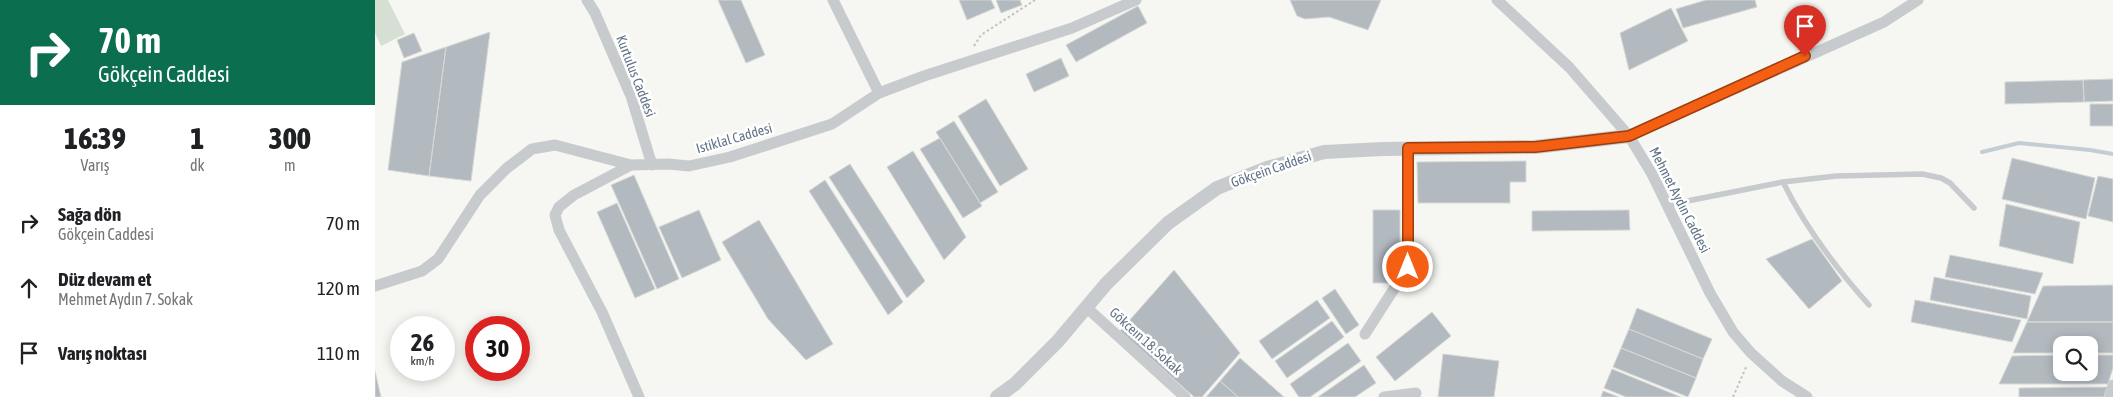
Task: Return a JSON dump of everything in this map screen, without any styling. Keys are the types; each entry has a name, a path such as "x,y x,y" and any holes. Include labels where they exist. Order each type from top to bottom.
{"street":[{"name":"Kurtulus Caddesi","path":"587,0 595,13 631,96 652,165"},
{"path":"833,0 879,93"},
{"name":"Istiklal Caddesi","path":"375,286 422,271 438,259 480,195 507,168 532,149 555,145 631,165 668,164 689,166 730,157 832,124 879,93 1072,28 1136,0"},
{"name":"Mehmet Aydın Caddesi","path":"1497,0 1569,67 1629,136 1652,174 1710,293 1733,332 1751,353 1781,381 1807,397"},
{"path":"1629,136 1884,22 1918,0"},
{"name":"Gökçein Caddesi","path":"997,397 1015,384 1057,341 1106,284 1168,223 1217,188 1267,168 1323,152 1408,148 1535,147 1629,136"},
{"path":"1365,334 1408,267 1408,148"},
{"path":"631,165 574,195 559,207 555,215 559,230 602,312 639,397"},
{"name":"Gökceın 18. Sokak","path":"1086,307 1185,397"},
{"path":"2110,397 2113,385"},
{"path":"1384,397 1416,393"}],"lane":[{"path":"1667,205 1783,182 1835,176 1931,175 1950,183 1974,208"},
{"path":"1783,182 1793,203 1835,265 1869,306"}],"path":[{"path":"962,64 981,35 1033,1"},
{"path":"1733,397 1751,353"}],"shaded area":[{"path":"375,0 388,0 405,34 381,46 375,33"}],"building":[{"path":"718,0 741,0 765,55 746,63"},
{"path":"959,0 991,0 995,8 967,20"},
{"path":"996,0 1020,0 1022,5 1001,13"},
{"path":"1290,0 1381,0 1368,30 1329,17 1305,19 1297,16"},
{"path":"1706,0 1755,0 1757,7 1683,28 1676,9"},
{"path":"1138,6 1147,23 1076,62 1066,45"},
{"path":"1671,8 1688,41 1629,70 1620,33"},
{"path":"490,32 471,181 429,176 446,47"},
{"path":"414,33 422,51 404,58 397,40"},
{"path":"446,47 429,176 388,170 402,62"},
{"path":"1061,58 1069,76 1034,92 1026,74"},
{"path":"2113,79 2113,101 2084,102 2083,80"},
{"path":"2083,80 2084,102 2005,104 2005,82"},
{"path":"986,99 1028,169 1000,186 958,116"},
{"path":"2090,104 2113,104 2113,126 2090,126"},
{"path":"954,121 998,192 980,203 936,132"},
{"path":"940,138 982,206 963,218 920,149"},
{"path":"913,151 966,237 944,260 887,167"},
{"path":"2012,158 2095,178 2086,219 2002,199"},
{"path":"1526,161 1526,182 1510,182 1510,203 1418,203 1417,162"},
{"path":"850,164 925,281 907,298 829,177"},
{"path":"634,175 679,279 657,289 611,185"},
{"path":"2098,176 2113,179 2113,222 2088,216"},
{"path":"825,180 903,302 888,315 809,191"},
{"path":"617,203 655,289 635,298 597,212"},
{"path":"2006,204 2080,222 2073,264 1999,246"},
{"path":"699,210 721,260 682,278 659,227"},
{"path":"1373,210 1400,210 1400,263 1396,283 1373,283"},
{"path":"1629,210 1630,230 1532,231 1532,211"},
{"path":"759,220 833,344 806,360 768,319 722,242"},
{"path":"1812,239 1842,281 1809,309 1766,259"},
{"path":"1950,255 2043,273 2035,294 1945,277"},
{"path":"1174,270 1240,353 1202,397 1194,397 1120,331"},
{"path":"1934,277 2031,296 2027,319 1930,300"},
{"path":"2113,285 2113,322 2027,322 2043,286"},
{"path":"1335,289 1359,325 1346,334 1322,298"},
{"path":"1317,300 1330,318 1272,359 1259,341"},
{"path":"1915,300 2021,320 2012,342 1911,322"},
{"path":"1637,308 1712,339 1703,359 1629,329"},
{"path":"1432,312 1451,336 1395,381 1376,357"},
{"path":"1332,321 1344,337 1287,378 1275,361"},
{"path":"2027,322 2113,322 2113,353 2098,353 2098,336 2053,336 2053,353 2013,353"},
{"path":"1629,329 1703,359 1696,378 1621,348"},
{"path":"1348,343 1361,361 1310,397 1299,397 1290,384"},
{"path":"1621,348 1696,378 1688,397 1613,367"},
{"path":"1443,354 1499,361 1494,397 1438,397"},
{"path":"2053,355 2053,381 2098,381 2098,355 2113,355 2113,368 2108,384 1999,384 2012,356"},
{"path":"1240,358 1284,397 1238,397 1220,381"},
{"path":"1364,365 1376,383 1355,397 1318,397"},
{"path":"1612,369 1681,397 1626,397 1604,388"},
{"path":"375,371 381,397 375,397"},
{"path":"1220,381 1238,397 1206,397"},
{"path":"2107,387 2104,397 2019,397 2019,388"},
{"path":"1603,391 1619,397 1601,397"}],"waterway":[{"path":"1982,152 2019,143 2113,154"}],"route":[{"path":"1408,267 1408,148 1535,147 1629,136 1805,56"}]}
